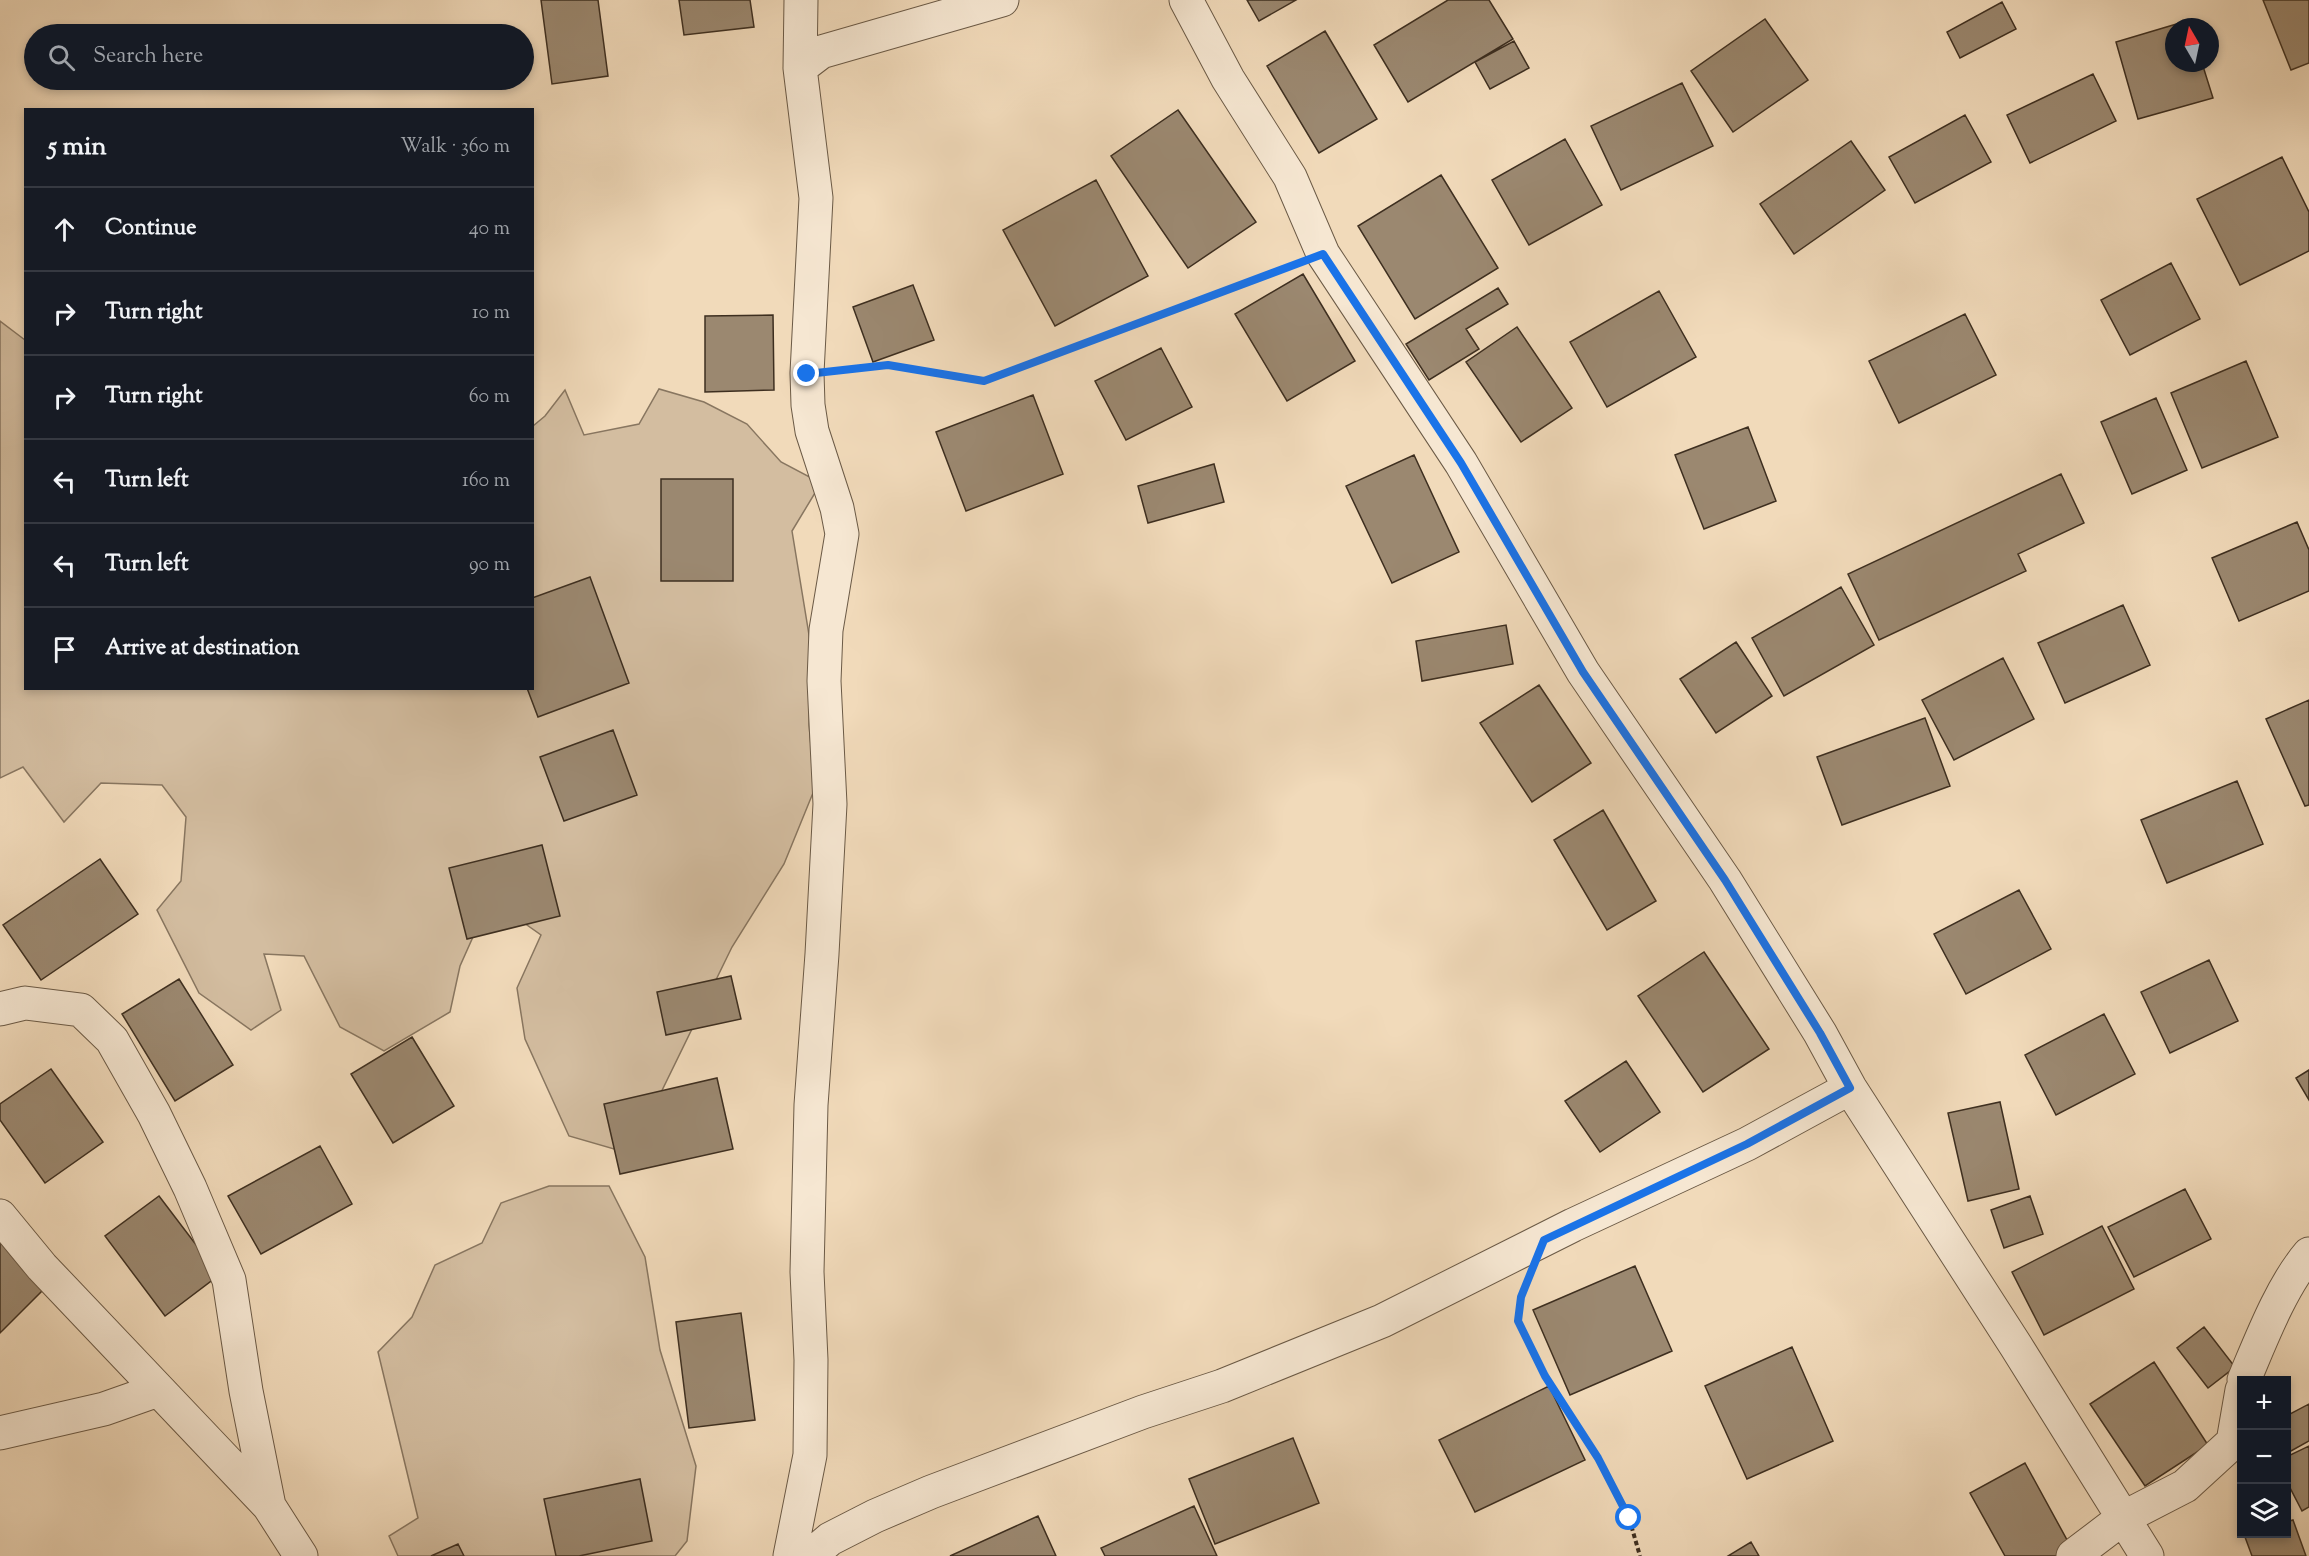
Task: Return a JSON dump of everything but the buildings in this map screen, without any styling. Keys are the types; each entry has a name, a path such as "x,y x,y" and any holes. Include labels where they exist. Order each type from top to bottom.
{"street":[{"path":"790,1556 810,1455 811,1360 807,1272 811,1105 830,804 824,681 826,630 842,534 837,508 812,431 808,405 807,374 816,198 800,68 801,0"},
{"path":"800,68 821,52 1002,0"},
{"path":"1186,0 1228,79 1290,177 1323,254 1461,463 1583,672 1725,880 1820,1033 1850,1088 2016,1346 2147,1556"},
{"path":"0,1009 25,1002 81,1010 112,1040 154,1114 190,1188 229,1280 246,1391 269,1506"},
{"path":"810,1556 830,1539 875,1516 942,1488 1121,1420 1222,1386 1382,1320 1747,1144 1850,1088"},
{"path":"0,1216 42,1267 158,1390 209,1440 269,1506 301,1556"},
{"path":"2246,1376 2271,1318 2302,1262 2309,1254"},
{"path":"0,1433 104,1409 158,1390"},
{"path":"2073,1556 2123,1518 2185,1486 2233,1442 2237,1416"}],"path":[{"path":"807,374 888,365 984,381 1323,254"},
{"path":"1544,1240 1521,1297 1518,1321 1545,1376 1598,1458 1629,1518 1640,1556"}],"shaded area":[{"path":"0,321 24,339 24,690 534,690 534,425 545,416 565,390 584,435 639,424 659,389 704,402 747,424 781,462 821,483 792,531 811,647 809,725 815,788 784,864 732,947 649,1117 614,1149 569,1136 525,1039 517,988 541,935 490,899 460,966 450,1012 384,1051 340,1027 304,956 264,954 281,1010 251,1030 199,993 157,910 181,881 186,817 162,785 101,783 64,822 23,767 0,778"},
{"path":"549,1186 609,1186 645,1257 660,1350 696,1466 687,1541 675,1556 398,1556 389,1536 418,1518 378,1352 412,1317 435,1265 482,1243 501,1203"}],"route":[{"path":"807,374 888,365 984,381 1323,254 1461,463 1583,672 1725,880 1820,1033 1850,1088 1747,1144 1544,1240 1521,1297 1518,1321 1545,1376 1598,1458 1629,1518"}]}
